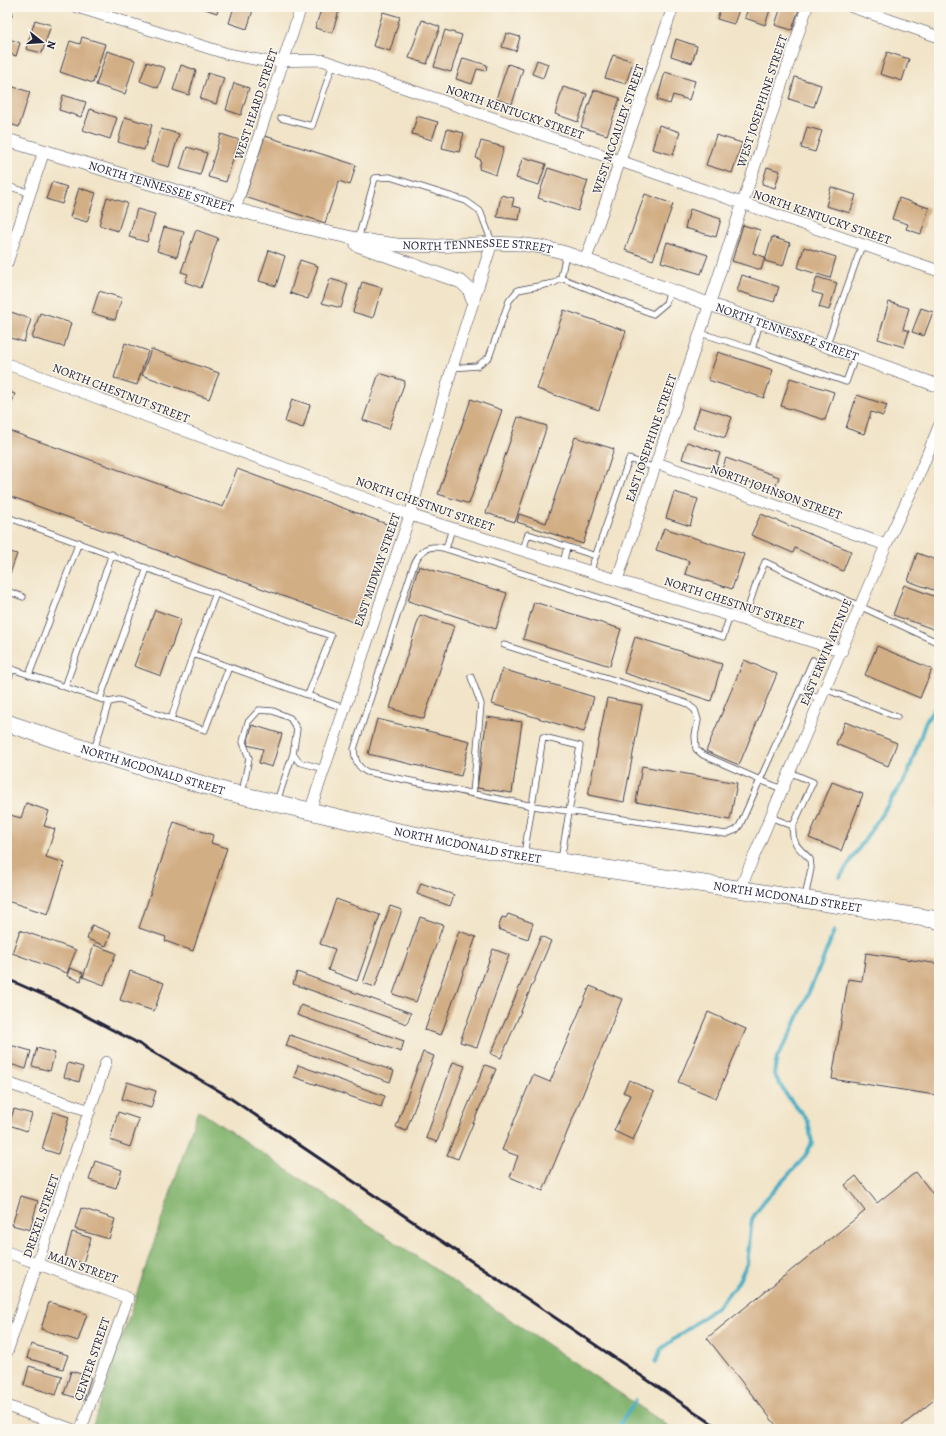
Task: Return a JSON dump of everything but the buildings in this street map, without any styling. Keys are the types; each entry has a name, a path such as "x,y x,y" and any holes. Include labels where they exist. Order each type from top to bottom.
{"main road":[{"name":"NORTH MCDONALD STREET","path":"7,723 93,752 241,796 395,831 523,856 939,920"}],"street":[{"name":"NORTH KENTUCKY STREET","path":"77,7 228,54 264,61 322,60 742,202 939,271"},
{"name":"WEST HEARD STREET","path":"235,209 301,7"},
{"name":"WEST MCCAULEY STREET","path":"586,259 674,7"},
{"name":"WEST JOSEPHINE STREET","path":"709,305 807,7"},
{"path":"852,7 939,36"},
{"name":"NORTH TENNESSEE STREET","path":"7,140 235,209 357,242 437,246 492,243 536,246 566,253 939,386"},
{"path":"7,263 44,151"},
{"path":"357,242 461,282 469,289 473,301"},
{"name":"EAST MIDWAY STREET","path":"310,811 410,515 452,368 492,243"},
{"name":"EAST JOSEPHINE STREET","path":"617,580 709,305"},
{"name":"NORTH CHESTNUT STREET","path":"7,364 410,515 842,650"},
{"name":"EAST ERWIN AVENUE","path":"740,889 886,545 918,477 939,426"},
{"name":"NORTH JOHNSON STREET","path":"656,465 886,545"},
{"name":"DREXEL STREET","path":"7,1352 38,1265 106,1062"},
{"path":"7,1083 90,1111"},
{"name":"MAIN STREET","path":"7,1252 128,1298"},
{"name":"CENTER STREET","path":"81,1429 128,1298"},
{"path":"7,1406 71,1429"}],"lane":[{"path":"281,118 312,126 333,64"},
{"path":"357,242 375,178 390,177 466,201 480,211 492,243"},
{"path":"7,186 30,193"},
{"path":"826,346 862,245"},
{"path":"452,368 477,366 489,357 509,301 518,290 554,283 561,278 566,253"},
{"path":"561,278 653,314 666,303 670,290"},
{"path":"752,349 760,323"},
{"path":"700,333 752,349 846,382 856,356"},
{"path":"590,572 629,459 656,465"},
{"path":"7,516 331,636 308,696"},
{"path":"446,549 452,528"},
{"path":"523,550 528,534 596,556"},
{"path":"29,675 78,542"},
{"path":"730,615 723,637 446,549 436,546 430,547 421,552 417,558 355,742 354,756 358,765 367,772 533,806 726,834 736,830 740,825 813,660"},
{"path":"563,563 567,546"},
{"path":"65,687 112,554"},
{"path":"744,620 765,562 939,643"},
{"path":"100,699 147,568"},
{"path":"7,591 23,597"},
{"path":"170,719 216,593"},
{"path":"504,645 686,703 695,710 697,715 695,736 696,749 703,755 782,789"},
{"path":"193,654 344,708"},
{"path":"7,684 12,669 109,702 119,700 205,730 229,667"},
{"path":"471,677 481,704 473,794"},
{"path":"800,690 822,694 897,717"},
{"path":"93,752 109,702"},
{"path":"241,796 249,758 243,742 248,722 258,710 273,711 290,718 297,729 293,754 276,804"},
{"path":"523,856 533,806 543,737 580,746 561,862"},
{"path":"293,754 299,762 324,769"},
{"path":"789,772 813,782 793,826 792,834 795,845 810,859 812,868 805,899"},
{"path":"770,817 793,826"}],"green space":[{"path":"198,1110 673,1429 103,1429 93,1425"}],"waterway":[{"path":"840,877 907,776 926,721 939,702"},
{"path":"656,1362 661,1349 717,1307 737,1284 747,1264 752,1219 764,1201 804,1158 812,1143 808,1121 785,1093 774,1074 777,1057 791,1033 834,931"},
{"path":"617,1429 636,1400"}],"railway":[{"path":"7,979 55,1000 134,1041 221,1092 720,1429"}]}
